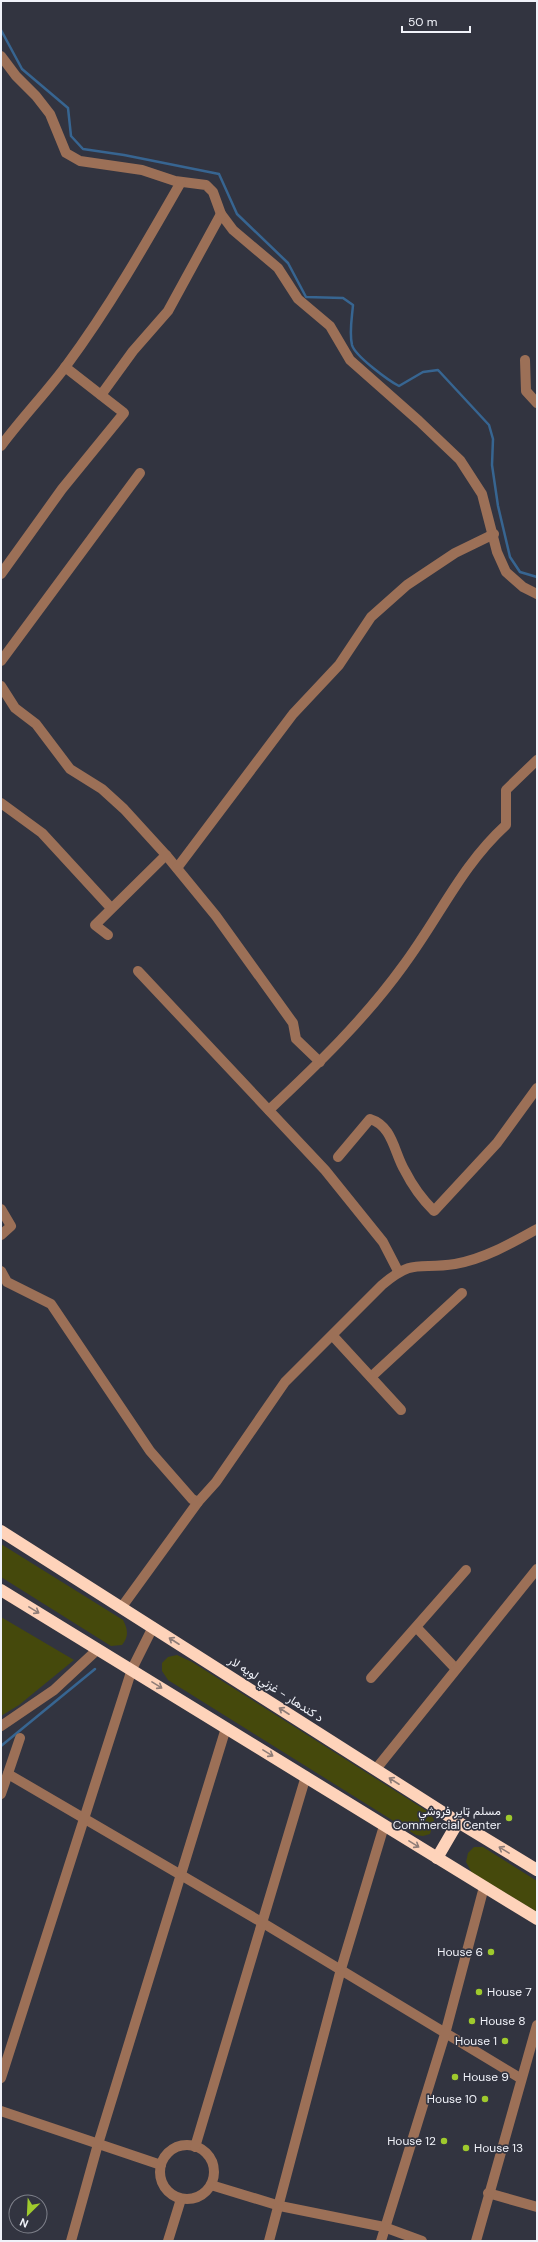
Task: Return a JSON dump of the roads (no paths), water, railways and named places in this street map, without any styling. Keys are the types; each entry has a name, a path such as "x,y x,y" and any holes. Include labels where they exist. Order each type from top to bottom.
{"highway":[{"name":"د کندهار - غزني لويه لار","path":"1,1531 458,1822 537,1870"},
{"path":"1,1590 132,1669 384,1826 537,1919"},
{"path":"437,1858 458,1822"}],"street":[{"path":"1,56 16,76 36,96 50,114 66,153 80,161 142,170 181,182 206,185 213,192 221,214 232,230 278,268 298,300 330,326 350,360 420,421 460,460 482,494 494,534 497,552 506,572 523,587 537,594"},
{"path":"1,446 65,367 124,281 181,182"},
{"path":"101,395 134,351 168,311 221,214"},
{"path":"525,360 526,391 537,403"},
{"path":"1,574 62,489 124,413 65,367"},
{"path":"1,662 140,473"},
{"path":"177,868 293,714 338,665 371,617 407,586 455,553 494,534"},
{"path":"1,686 15,708 36,724 70,769 102,789 124,808 166,855 216,916 293,1023 296,1039 320,1062"},
{"path":"269,1110 342,1040 403,966 456,883 485,844 506,825 506,790 537,760"},
{"path":"1,803 42,833 111,908"},
{"path":"108,935 95,925 102,916 166,855"},
{"path":"138,971 325,1170 383,1242 398,1271"},
{"path":"338,1157 370,1119 379,1122 390,1135 404,1170 420,1196 434,1211 497,1143 537,1088"},
{"path":"1,1209 11,1226 1,1235"},
{"path":"121,1608 198,1502 216,1482 285,1382 333,1336 382,1285 398,1271 415,1265 456,1264 482,1257 537,1229"},
{"path":"1,1271 7,1282 51,1304 150,1452 192,1499 198,1502"},
{"path":"371,1377 462,1292"},
{"path":"333,1336 401,1410"},
{"path":"376,1769 537,1569"},
{"path":"371,1678 466,1570"},
{"path":"1,2078 132,1669 153,1627"},
{"path":"416,1628 456,1669"},
{"path":"1,1726 54,1690 98,1649"},
{"path":"71,2241 98,2144 226,1728"},
{"path":"1,1794 20,1738"},
{"path":"8,1774 181,1874 520,2078"},
{"path":"196,2147 306,1776"},
{"path":"269,2241 280,2206 341,1969 384,1826"},
{"path":"381,2241 384,2227 445,2034 484,1887"},
{"path":"476,2241 520,2078 537,2025"},
{"path":"1,2111 161,2165"},
{"path":"187,2146 196,2147 202,2150 212,2162 214,2177 211,2185 198,2197 181,2199 166,2189 162,2182 161,2165 165,2157 174,2149 187,2146"},
{"path":"211,2185 280,2206 384,2227 422,2241"},
{"path":"488,2193 537,2207"},
{"path":"168,2241 181,2199"}],"waterway":[{"path":"1,30 22,69 68,108 71,136 83,149 124,155 219,174 237,214 288,263 306,297 343,298 353,305 351,340 354,350 359,355 381,374 399,386 423,372 438,370 489,425 493,439 492,465 498,506 510,557 520,572 537,577"},
{"path":"1,1746 95,1669"}],"place":[{"name":"مسلم ټایر فروشي Commercial Center","path":"509,1818"},
{"name":"House 6","path":"491,1952"},
{"name":"House 7","path":"479,1992"},
{"name":"House 8","path":"472,2021"},
{"name":"House 1","path":"505,2041"},
{"name":"House 9","path":"455,2077"},
{"name":"House 10","path":"485,2099"},
{"name":"House 12","path":"444,2141"},
{"name":"House 13","path":"466,2148"}]}
